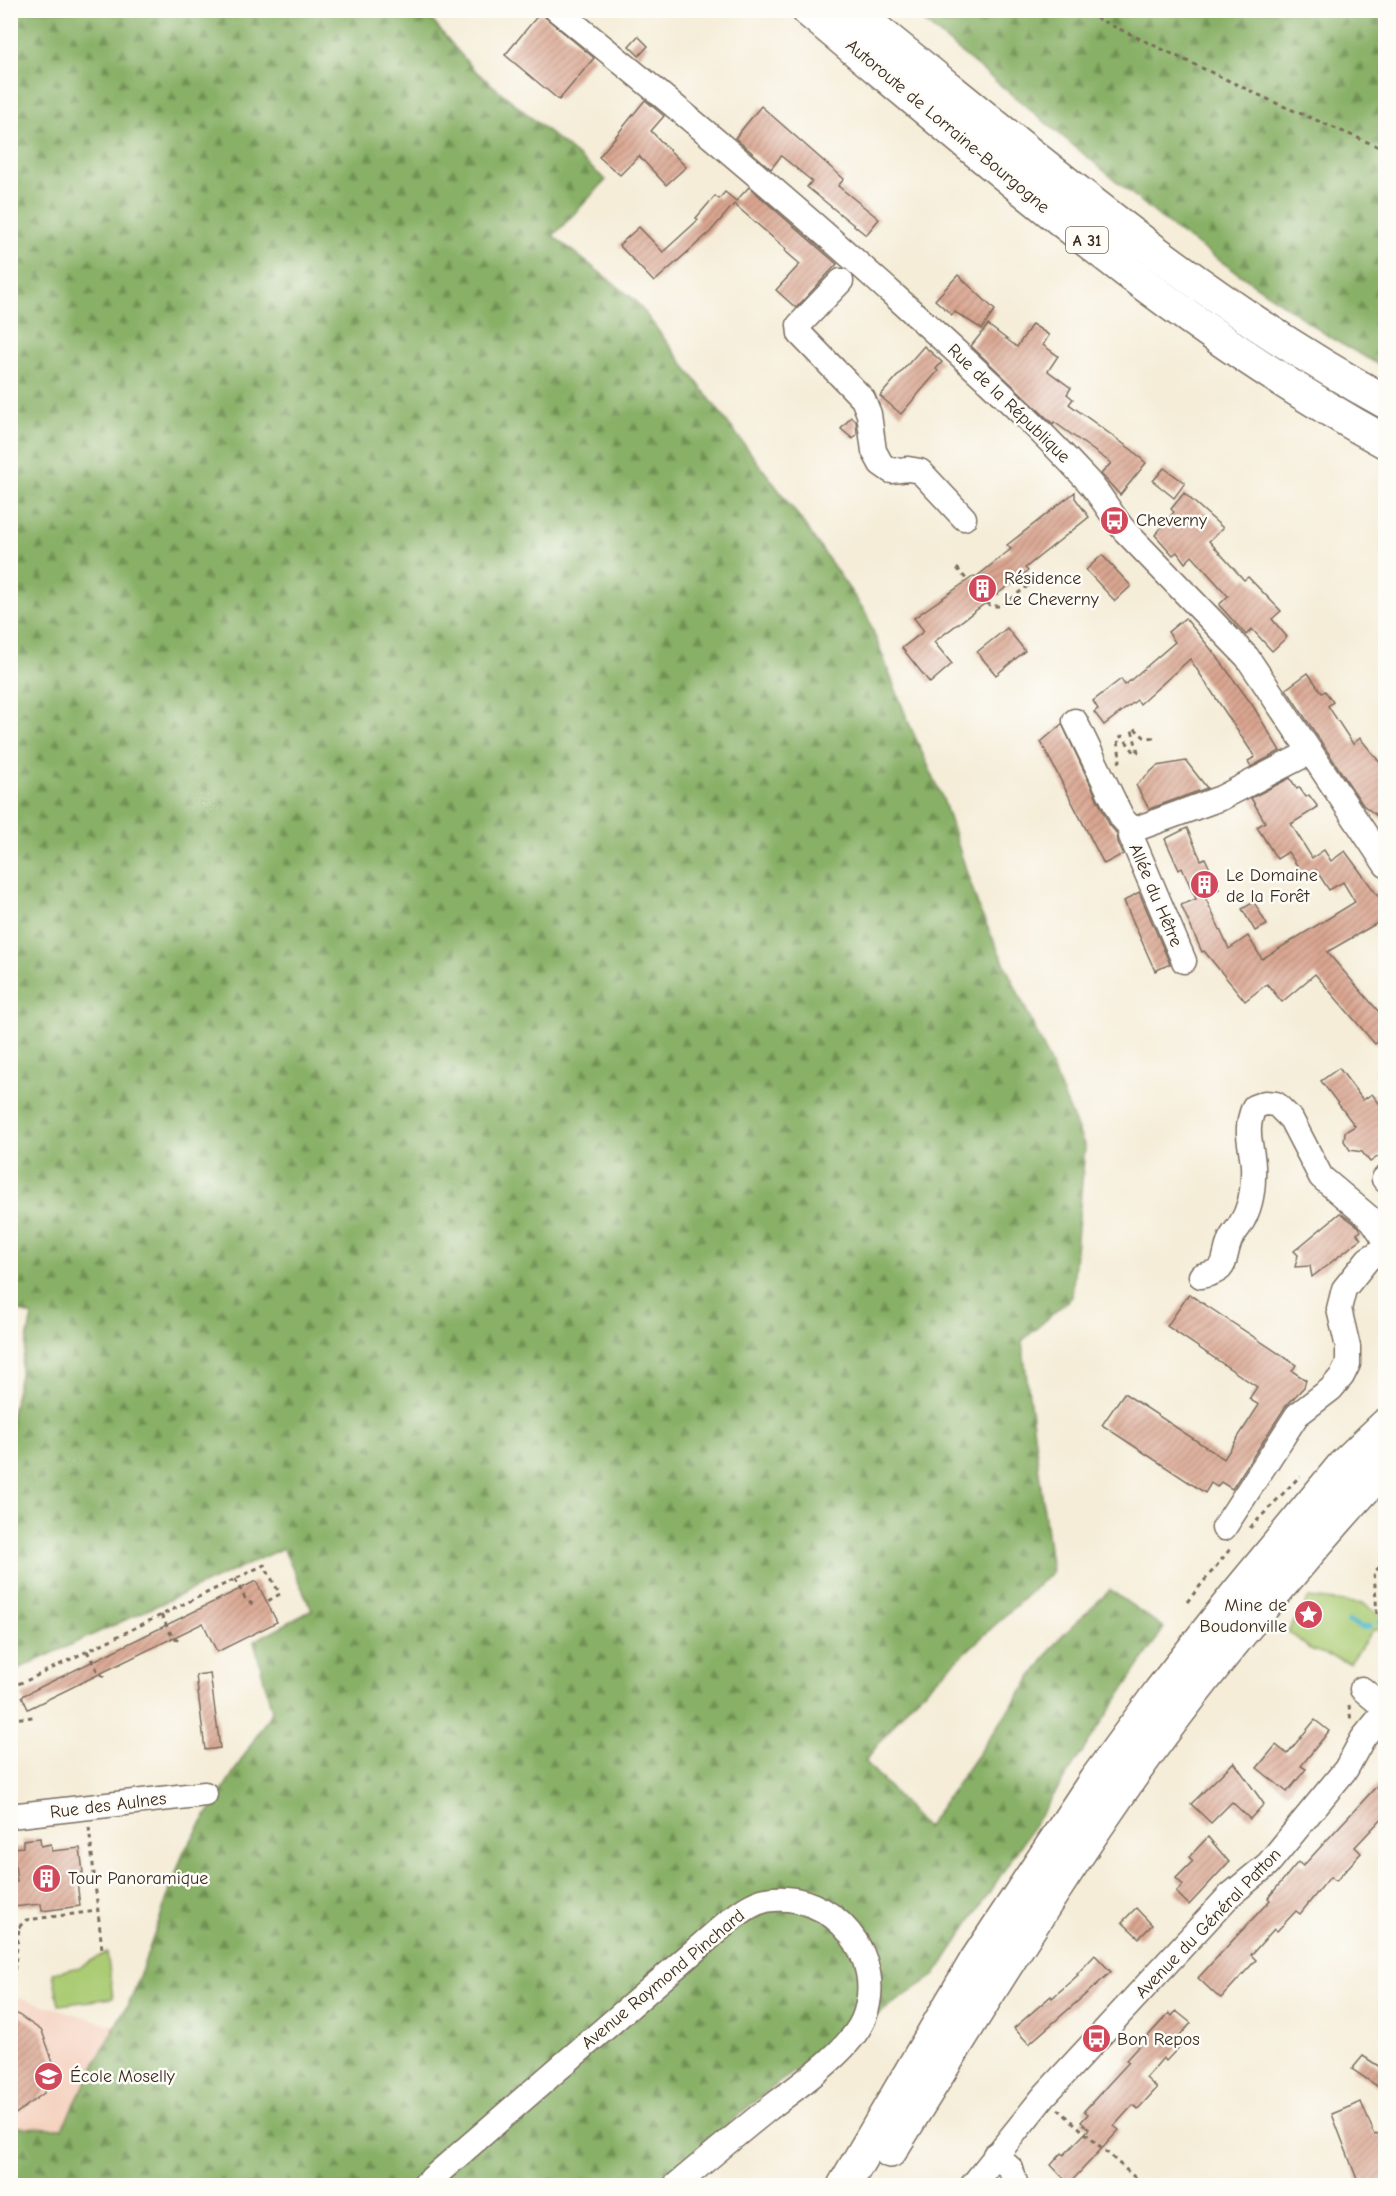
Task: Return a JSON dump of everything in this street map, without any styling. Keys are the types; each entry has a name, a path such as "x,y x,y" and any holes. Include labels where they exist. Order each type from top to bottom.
{"highway":[{"name":"Autoroute de Lorraine-Bourgogne","path":"808,10 1071,228 1160,296 1317,402 1386,442"},
{"name":"Autoroute de Lorraine-Bourgogne","path":"851,10 1135,237 1278,338 1386,402"},
{"path":"859,2181 999,1976 1120,1791 1365,1472 1386,1425"}],"street":[{"name":"Rue de la République","path":"557,10 646,82 834,242 960,354 1092,485 1112,516 1125,531 1238,646 1386,865"},
{"path":"841,281 799,325 800,334 863,399 869,414 874,451 881,464 891,471 908,469 920,471 964,519"},
{"path":"1075,722 1122,818 1133,830 1221,798 1310,752"},
{"name":"Allée du Hêtre","path":"1133,830 1131,836 1184,961"},
{"path":"1201,1276 1215,1273 1224,1265 1230,1239 1242,1223 1250,1203 1254,1174 1247,1126 1254,1107 1265,1103 1276,1104 1291,1119 1321,1177 1372,1220 1386,1241"},
{"path":"1235,1534 1297,1415 1331,1389 1342,1376 1348,1364 1348,1347 1339,1310 1344,1289 1368,1259 1386,1248"},
{"path":"1362,1689 1386,1710"},
{"name":"Avenue du Général Patton","path":"972,2186 1044,2096 1229,1896 1268,1864 1346,1769 1363,1738 1386,1710"},
{"name":"Rue des Aulnes","path":"10,1816 205,1794"},
{"name":"Avenue Raymond Pinchard","path":"423,2186 659,1980 744,1910 756,1903 779,1899 821,1907 846,1929 862,1955 869,1990 862,2021 845,2045 818,2070 675,2186"},
{"path":"995,2155 1011,2169 1016,2186"},
{"name":"Avenue du Général Patton","path":"960,2186 995,2155"}],"path":[{"path":"1079,10 1276,103 1386,150"},
{"path":"957,568 967,580"},
{"path":"986,603 992,607 1001,607 1031,585 1044,581"},
{"path":"1118,762 1120,761 1118,738 1122,736 1135,753 1138,752 1132,730 1134,728 1144,737 1155,738"},
{"path":"1187,1602 1235,1534 1306,1471"},
{"path":"1377,1614 1374,1572 1386,1562"},
{"path":"10,1687 264,1565 280,1594 266,1602"},
{"path":"235,1579 246,1600 256,1606"},
{"path":"161,1614 172,1636 181,1642"},
{"path":"87,1651 98,1672 106,1679"},
{"path":"10,1719 33,1717"},
{"path":"90,1835 102,1949"},
{"path":"10,1975 14,1975 20,1927 26,1920 97,1911"},
{"path":"10,1929 20,1927"},
{"path":"1056,2108 1140,2182"}],"shaded area":[{"name":"École Moselly","path":"11,1995 115,2026 61,2129 11,2127"}],"green space":[{"path":"11,11 424,11 473,69 606,180 553,236 635,300 799,517 866,613 908,721 943,799 979,909 1042,1044 1085,1147 1072,1297 1022,1341 1052,1572 909,1705 865,1761 926,1828 1057,1641 1110,1590 1164,1628 935,1975 768,2090 656,2185 11,2186 11,2127 62,2128 132,1997 183,1853 272,1711 254,1641 312,1610 283,1548 11,1672 11,1417 32,1316 10,1307"},
{"path":"911,11 1384,11 1385,368 1331,338 1173,228"},
{"path":"1309,1598 1364,1604 1385,1618 1385,1632 1379,1628 1372,1631 1350,1663 1310,1649 1288,1631"},
{"path":"107,1952 113,1998 59,2005 53,1973 80,1967"}],"building":[{"path":"540,13 594,58 559,100 505,55"},
{"path":"638,36 648,46 639,56 629,46"},
{"path":"645,100 664,116 651,131 686,167 666,185 639,156 620,175 599,157"},
{"path":"761,106 844,179 838,186 879,219 866,235 807,187 812,181 781,156 771,169 735,138"},
{"path":"749,187 837,264 796,308 776,290 800,264 734,204 710,232 654,282 619,245 639,227 663,252 698,220 696,218 715,196 719,199 725,192 736,201"},
{"path":"958,275 995,310 982,329 955,312 952,315 935,300"},
{"path":"1032,324 1049,335 1043,345 1058,356 1048,371 1071,388 1067,394 1073,399 1069,404 1132,450 1146,463 1120,495 1101,474 1111,463 1054,422 1053,424 971,346 988,325 1017,347"},
{"path":"924,346 942,362 936,369 938,371 901,414 880,396"},
{"path":"851,417 856,421 857,434 853,439 841,429"},
{"path":"1164,468 1185,483 1174,498 1153,481"},
{"name":"Résidence Le Cheverny","path":"1075,492 1075,498 1089,517 1025,568 1028,571 934,642 952,664 930,683 902,648 924,631 914,618 974,576 976,577 1011,549 1007,545"},
{"path":"1184,493 1223,528 1209,541 1244,580 1248,577 1281,611 1272,619 1287,637 1272,651 1252,629 1246,635 1219,605 1228,596 1192,556 1185,563 1177,552 1173,555 1155,535 1174,512 1171,509"},
{"path":"1102,555 1131,586 1115,601 1086,570"},
{"path":"1185,618 1253,706 1280,751 1251,767 1248,761 1255,757 1190,659 1140,704 1137,700 1104,725 1094,712 1098,709 1093,701 1121,679 1125,685 1175,642 1168,632"},
{"name":"Résidence Le Cheverny","path":"1007,628 1025,651 996,675 977,652"},
{"path":"1308,673 1322,693 1325,691 1333,702 1328,706 1353,744 1360,738 1386,770 1386,823 1363,805 1286,689"},
{"path":"1062,724 1109,824 1117,834 1123,854 1104,864 1041,742"},
{"path":"1186,761 1207,788 1149,809 1136,785 1157,766"},
{"path":"1290,778 1297,789 1299,787 1306,797 1309,795 1318,807 1291,824 1312,858 1324,850 1331,861 1345,851 1386,907 1386,918 1327,952 1386,1020 1386,1035 1375,1044 1315,974 1282,1002 1267,984 1245,1001 1204,951 1202,952 1181,905 1196,899 1165,839 1187,828 1201,860 1205,858 1219,889 1204,895 1229,949 1248,936 1262,959 1355,902 1343,882 1329,890 1316,870 1305,877 1288,852 1277,859 1257,827 1265,822 1251,798"},
{"path":"1139,892 1170,964 1155,971 1124,901"},
{"path":"1254,902 1267,925 1255,931 1242,909"},
{"path":"1339,1068 1363,1100 1372,1094 1386,1112 1386,1151 1370,1162 1362,1152 1350,1150 1344,1141 1345,1132 1355,1126 1321,1081"},
{"path":"1340,1213 1359,1227 1361,1231 1357,1234 1361,1239 1312,1277 1310,1266 1295,1267 1298,1255 1294,1251"},
{"path":"1189,1294 1296,1365 1292,1371 1306,1380 1304,1387 1285,1407 1232,1489 1221,1482 1217,1487 1211,1483 1205,1493 1102,1425 1124,1393 1224,1459 1259,1405 1249,1399 1257,1387 1167,1326"},
{"path":"256,1581 277,1622 217,1652 203,1623 28,1709 22,1696"},
{"path":"210,1673 220,1748 205,1750 196,1675"},
{"path":"1315,1720 1329,1731 1301,1766 1306,1769 1287,1792 1257,1768 1276,1745 1287,1754"},
{"path":"1234,1762 1264,1804 1250,1819 1232,1802 1211,1823 1191,1804"},
{"path":"1386,1776 1386,1814 1355,1847 1361,1853 1336,1881 1330,1877 1300,1914 1296,1911 1277,1931 1274,1929 1251,1955 1256,1960 1221,1998 1216,1995 1198,1978 1270,1900 1268,1898 1298,1862 1303,1866"},
{"path":"1208,1837 1229,1862 1189,1905 1176,1892 1183,1885 1176,1878 1193,1861 1189,1857"},
{"name":"Tour Panoramique","path":"40,1838 41,1846 51,1844 52,1851 80,1848 83,1873 76,1873 80,1906 42,1911 41,1904 13,1907 10,1883 17,1882 13,1848 23,1847 23,1840"},
{"path":"1136,1908 1152,1925 1139,1938 1122,1922"},
{"path":"1095,1955 1111,1972 1029,2044 1014,2028 1078,1975"},
{"path":"10,2009 42,2031 53,2062 44,2093 10,2118"},
{"path":"1176,2011 1191,2023 1179,2037 1184,2042 1166,2061 1163,2058 1146,2078 1157,2088 1138,2109 1133,2105 1114,2126 1119,2130 1069,2184 1051,2165 1089,2129 1081,2122 1088,2114 1084,2111 1129,2062 1126,2060 1169,2013 1172,2016"},
{"path":"1363,2056 1386,2071 1386,2092 1352,2069"},
{"path":"1361,2102 1375,2135 1380,2133 1386,2147 1386,2186 1366,2186 1364,2179 1358,2182 1332,2114"}],"waterway":[{"path":"1348,1621 1363,1628 1370,1626"},
{"path":"1379,1622 1386,1622"}],"place":[{"name":"Cheverny","path":"1115,520"},
{"name":"Résidence Le Cheverny","path":"983,588"},
{"name":"Le Domaine de la Forêt","path":"1205,885"},
{"name":"Mine de Boudonville","path":"1308,1615"},
{"name":"Tour Panoramique","path":"47,1878"},
{"name":"Bon Repos","path":"1096,2039"},
{"name":"École Moselly","path":"49,2076"}]}
